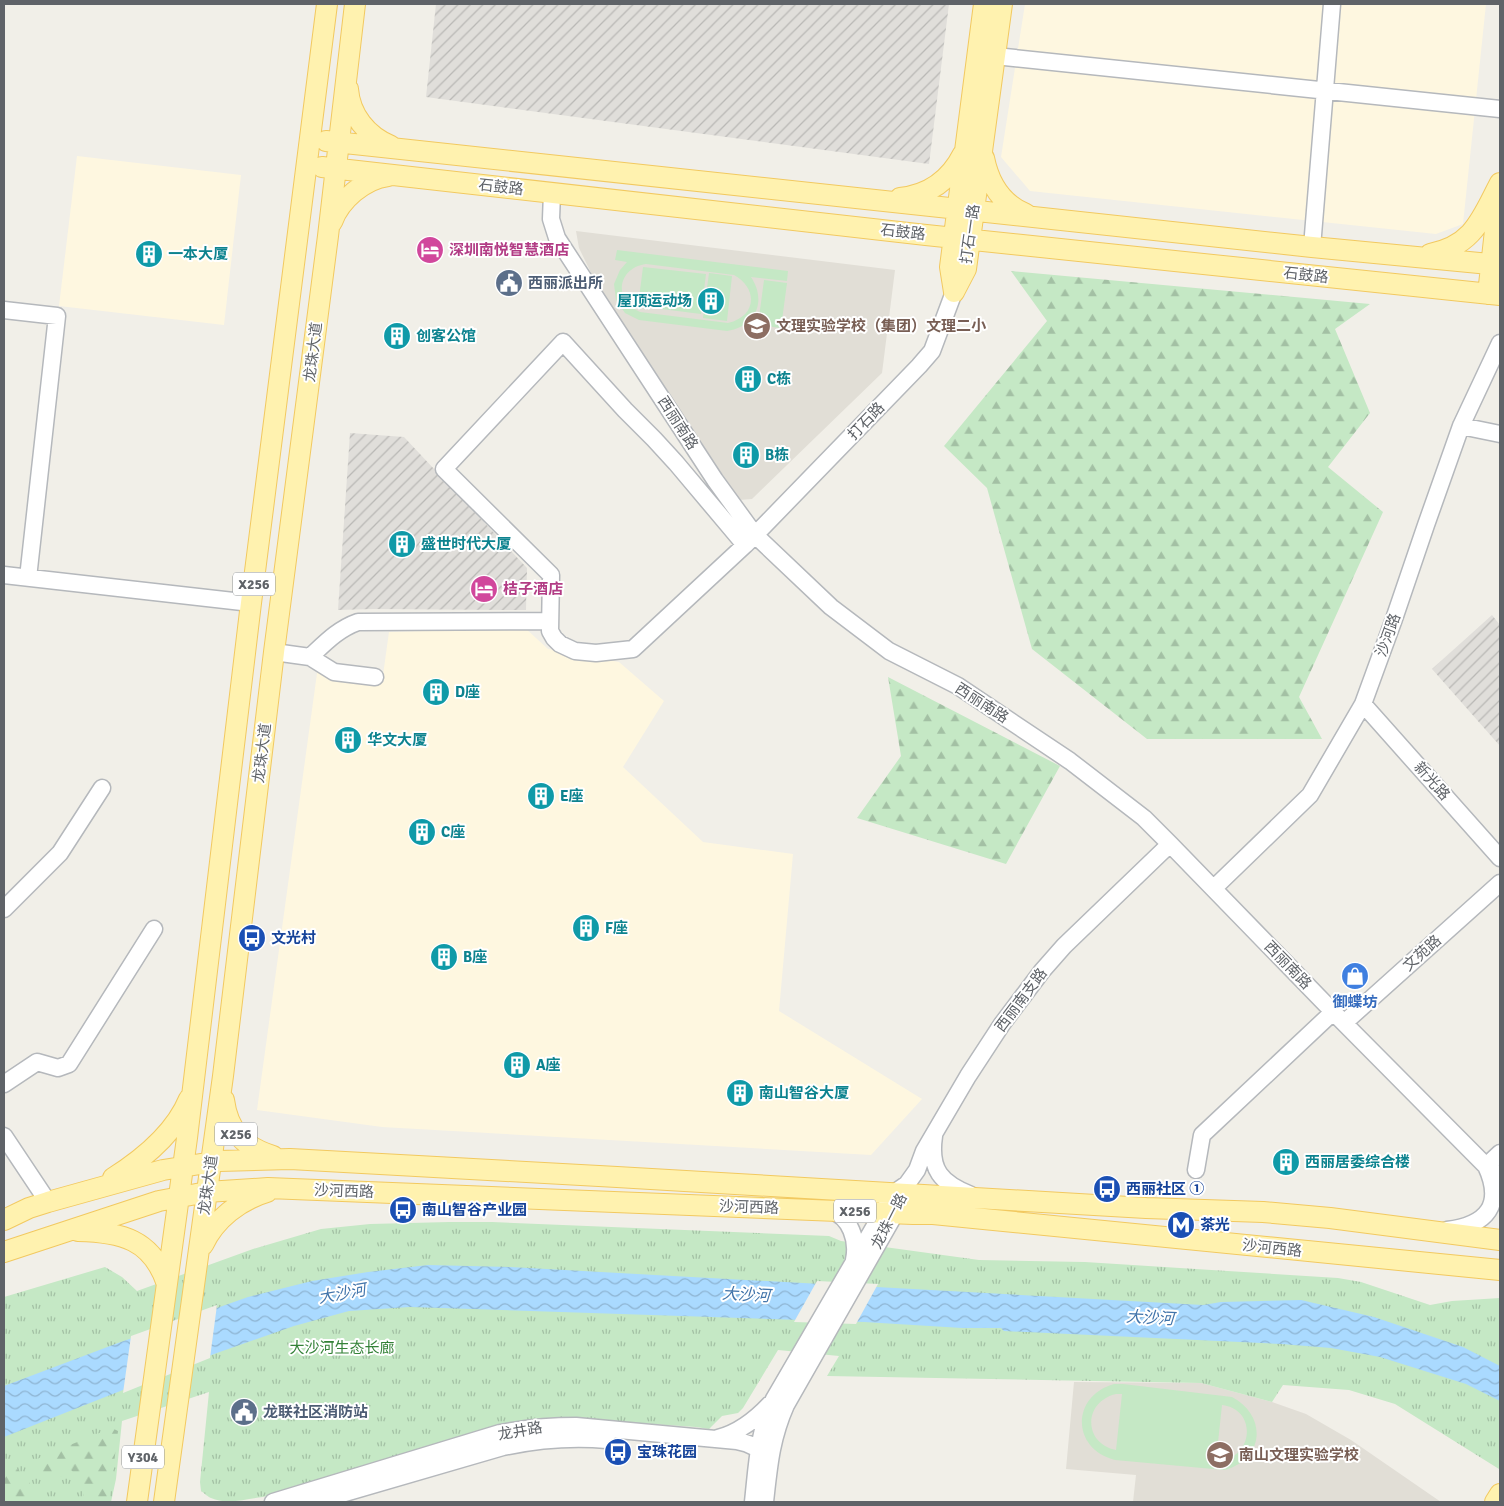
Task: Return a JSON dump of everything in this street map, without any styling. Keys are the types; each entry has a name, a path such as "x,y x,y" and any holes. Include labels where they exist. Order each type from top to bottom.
{"main road":[{"name":"龙珠大道","path":"137,1499 184,1165 251,603 327,4"},
{"name":"龙珠大道","path":"164,1502 223,1076 274,652 328,236 355,4"},
{"name":"打石一路","path":"954,292 950,267 962,239 975,144 984,4"},
{"name":"打石一路","path":"975,144 996,56 1002,4"},
{"path":"346,75 351,106 357,117 371,134 389,145 400,149"},
{"name":"石鼓路","path":"311,139 1312,247 1496,265"},
{"path":"873,200 905,197 936,187 950,174 963,152 975,144 998,193 1013,208 1035,217"},
{"name":"石鼓路","path":"307,165 962,239 1494,294"},
{"path":"328,236 333,219 340,206 350,196 372,181 383,177 397,176"},
{"path":"1417,256 1449,250 1459,244 1476,228 1500,183"},
{"path":"1494,294 1500,188"},
{"name":"X256","path":"223,1076 225,1110 235,1133 248,1145 260,1152 290,1159"},
{"path":"95,1188 125,1170 159,1141 176,1122 186,1106 193,1088"},
{"name":"沙河西路","path":"4,1220 29,1208 48,1202 144,1174 184,1165 211,1161 290,1159 897,1199 980,1199 1263,1212 1330,1218 1500,1240"},
{"path":"198,1256 206,1239 228,1212 251,1198 284,1189"},
{"name":"沙河西路","path":"4,1252 141,1206 179,1196 233,1190 284,1189 830,1210 897,1199 933,1214 1500,1270"},
{"path":"4,1212 29,1208"},
{"path":"63,1232 100,1232 133,1241 150,1252 158,1262 167,1286"},
{"path":"168,1469 170,1484 179,1502"},
{"path":"1495,1502 1500,1494"}],"street":[{"path":"1312,247 1332,4"},
{"path":"996,56 1500,109"},
{"name":"西丽南路","path":"552,193 551,219 557,238 715,480 750,540 831,607 889,651 958,686 1070,761 1144,818 1486,1166 1500,1176"},
{"name":"打石路","path":"550,621 550,631 554,638 560,644 575,651 596,653 634,649 750,540 919,366 932,351 954,292"},
{"path":"4,310 57,316 28,578"},
{"path":"310,657 337,632 358,622 550,621 551,575 444,469 563,342 624,410 750,540"},
{"name":"沙河路","path":"1214,888 1310,795 1363,704 1461,426 1500,343"},
{"path":"1461,426 1500,434"},
{"path":"4,575 251,603"},
{"path":"274,652 310,657 334,672 375,676"},
{"name":"新光路","path":"1363,704 1500,858"},
{"path":"4,910 60,853 102,788"},
{"name":"西丽南支路","path":"897,1199 916,1170 924,1151 972,1070 1002,1024 1042,971 1064,946 1170,844"},
{"name":"文苑路","path":"1196,1170 1202,1135 1500,883"},
{"path":"4,1084 37,1062 58,1068 69,1064 154,929"},
{"path":"934,1134 933,1157 940,1175 956,1190 980,1199"},
{"path":"4,1136 48,1202"},
{"path":"1486,1166 1500,1153"},
{"name":"西丽南路","path":"1433,1232 1471,1225 1486,1216 1491,1207 1494,1188 1486,1166"},
{"name":"龙珠一路","path":"765,1502 762,1458 764,1423 774,1399 853,1264 897,1199"},
{"name":"龙珠一路","path":"753,1502 762,1458 776,1431 786,1405 897,1199"},
{"path":"830,1210 842,1217 853,1234 856,1250 853,1264"},
{"path":"710,1439 725,1436 740,1429 759,1415 774,1399"},
{"name":"龙井路","path":"273,1502 367,1488 500,1433 526,1428 576,1426 746,1443 762,1458"},
{"name":"龙井路","path":"314,1502 503,1447 527,1442 593,1438 730,1451 762,1458"}],"shaded area":[{"path":"436,4 949,4 929,164 426,97"},
{"path":"1025,4 1486,4 1463,224 1436,234 1030,191 1001,157"},
{"name":"一本大厦","path":"77,156 241,175 224,325 59,306"},
{"name":"文理实验学校（集团）文理二小","path":"576,231 895,270 882,373 752,499 739,500 594,279 579,248"},
{"path":"350,433 404,437 527,568 526,610 338,610"},
{"path":"1492,615 1500,625 1500,746 1432,669"},
{"path":"525,628 548,649 619,662 664,701 623,767 703,842 793,854 779,1011 922,1099 871,1155 382,1127 257,1110 318,666 383,675 389,632"},
{"name":"南山文理实验学校","path":"1074,1382 1201,1383 1272,1402 1306,1414 1351,1440 1441,1502 1133,1502 1136,1475 1066,1469"}],"green space":[{"path":"617,250 788,271 787,281 751,277 758,295 756,312 745,324 737,329 727,331 639,320 625,313 616,300 614,284 620,270 627,262 615,260","holes":["646,264 734,275 748,288 751,302 749,309 744,315 728,323 640,312 631,307 622,293 624,278 636,267"]},
{"path":"643,267 706,274 701,314 638,306"},
{"path":"1011,271 1370,304 1335,329 1370,413 1328,467 1383,512 1299,697 1322,739 1147,739 1032,649 987,488 944,446 1047,321"},
{"path":"709,273 732,276 727,321 703,318"},
{"path":"764,280 787,283 781,328 758,325"},
{"path":"888,677 1060,766 1006,864 857,818 901,756"},
{"name":"大沙河生态长廊","path":"492,1222 829,1236 841,1241 979,1260 1085,1262 1338,1278 1361,1282 1430,1305 1452,1301 1500,1298 1500,1468 1395,1404 1349,1390 1283,1385 1272,1402 1201,1383 827,1376 839,1356 778,1350 743,1408 738,1413 722,1416 709,1429 579,1419 496,1428 263,1497 237,1501 217,1500 201,1491 200,1482 209,1392 122,1421 116,1479 111,1502 4,1502 4,1297 105,1267 122,1277 137,1291 253,1249 321,1229 370,1224"},
{"path":"1114,1384 1123,1384 1232,1397 1244,1405 1252,1415 1256,1426 1254,1448 1237,1465 1224,1470 1115,1460 1101,1454 1090,1445 1084,1434 1082,1422 1084,1410 1090,1399 1100,1390","holes":["1122,1394 1116,1450 1105,1446 1097,1439 1091,1422 1097,1405 1105,1398","1222,1405 1234,1409 1242,1415 1246,1424 1247,1434 1244,1444 1238,1452 1229,1458 1216,1461"]},
{"path":"112,1428 118,1431 108,1502 82,1502 85,1487 71,1470 60,1477 46,1479 34,1473 37,1459"},
{"path":"17,1469 29,1480 35,1502 4,1502 4,1471"}],"water":[{"name":"大沙河","path":"428,1265 510,1267 1203,1305 1221,1302 1301,1300 1374,1317 1463,1347 1500,1366 1500,1401 1466,1384 1380,1357 1331,1348 1004,1331 1001,1328 410,1307 349,1311 294,1326 214,1354 4,1437 4,1386 248,1297 312,1281"}],"pier":[{"path":"817,1281 878,1284 856,1324 794,1322"},
{"path":"217,1305 210,1358 123,1393 131,1336"}],"place":[{"name":"深圳南悦智慧酒店","path":"430,250"},
{"name":"一本大厦","path":"149,254"},
{"name":"西丽派出所","path":"509,283"},
{"name":"屋顶运动场","path":"711,301"},
{"name":"文理实验学校（集团）文理二小","path":"757,326"},
{"name":"创客公馆","path":"397,336"},
{"name":"C栋","path":"748,379"},
{"name":"B栋","path":"746,455"},
{"name":"盛世时代大厦","path":"402,544"},
{"name":"桔子酒店","path":"484,589"},
{"name":"D座","path":"436,692"},
{"name":"华文大厦","path":"348,740"},
{"name":"E座","path":"541,796"},
{"name":"C座","path":"422,832"},
{"name":"F座","path":"586,928"},
{"name":"文光村","path":"252,938"},
{"name":"B座","path":"444,957"},
{"name":"御蝶坊","path":"1355,976"},
{"name":"A座","path":"517,1065"},
{"name":"南山智谷大厦","path":"740,1093"},
{"name":"西丽居委综合楼","path":"1286,1162"},
{"name":"西丽社区 ①","path":"1107,1189"},
{"name":"南山智谷产业园","path":"403,1210"},
{"name":"茶光","path":"1181,1225"},
{"name":"龙联社区消防站","path":"244,1412"},
{"name":"宝珠花园","path":"618,1452"},
{"name":"南山文理实验学校","path":"1220,1455"}]}
